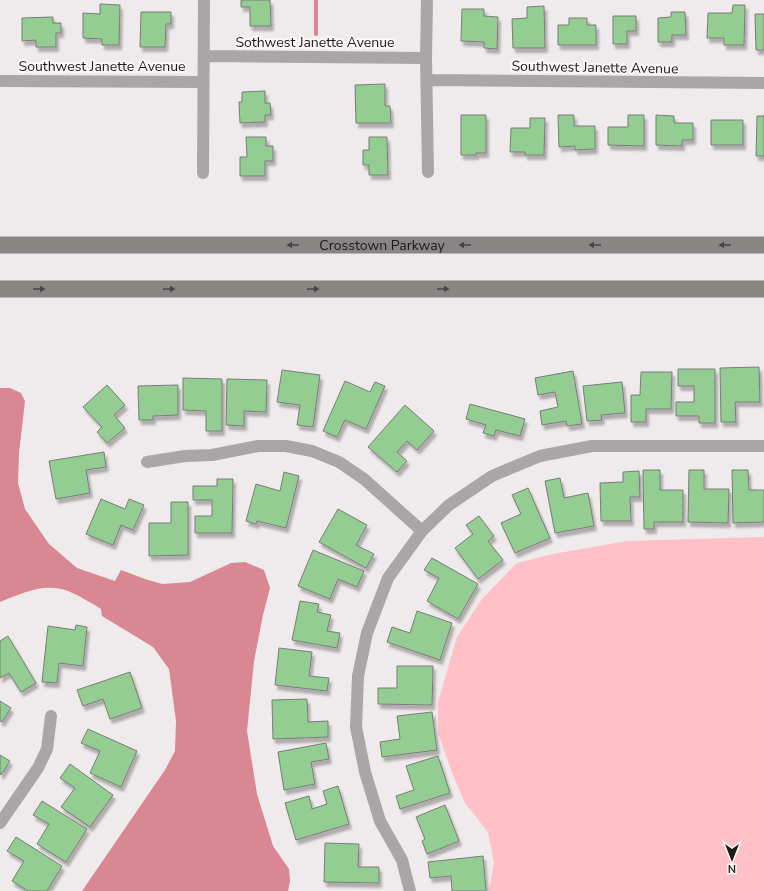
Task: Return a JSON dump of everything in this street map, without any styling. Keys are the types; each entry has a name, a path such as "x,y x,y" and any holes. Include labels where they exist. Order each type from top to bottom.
{"main road":[{"name":"Crosstown Parkway","path":"0,245 764,244"},
{"path":"0,289 764,289"}],"street":[{"path":"203,173 204,0"},
{"path":"427,0 426,58 428,172"},
{"name":"Sothwest Janette Avenue","path":"204,56 426,58"},
{"name":"Southwest Janette Avenue","path":"0,80 203,82"},
{"name":"Southwest Janette Avenue","path":"427,80 764,83"},
{"path":"147,462 185,456 212,455 258,446 286,446 312,451 339,462 364,478 422,532"},
{"path":"410,891 402,860 380,821 364,772 356,727 358,676 367,633 388,578 422,532 449,505 492,476 540,456 592,446 764,446"},
{"path":"0,823 38,768 47,749 51,716"}],"shaded area":[{"path":"0,388 10,388 21,393 25,401 19,453 18,483 25,509 49,544 77,568 115,581 121,570 162,584 190,582 231,563 245,562 264,570 270,588 254,661 247,731 257,794 273,846 289,869 290,881 288,891 82,891 165,770 175,751 176,721 169,669 153,647 102,616 101,609 68,591 42,588 25,592 0,602"},
{"path":"764,537 764,891 489,891 494,863 488,832 465,803 452,773 438,733 438,702 457,637 482,599 517,563 553,554 627,541"}],"building":[{"path":"241,0 270,0 271,26 250,26 250,7 241,7"},
{"path":"100,4 120,5 119,45 102,45 102,39 83,38 83,13 100,14"},
{"path":"733,5 745,5 744,45 724,45 724,38 707,38 708,13 732,13"},
{"path":"544,6 545,48 513,48 512,19 527,18 527,7"},
{"path":"462,9 484,9 484,16 498,17 497,49 484,48 484,42 461,41"},
{"path":"141,12 171,12 171,24 166,24 165,47 140,47"},
{"path":"671,12 685,12 686,35 672,35 672,42 658,42 658,18 671,17"},
{"path":"755,14 764,14 764,50 756,50"},
{"path":"613,16 636,16 636,31 627,31 627,44 613,44"},
{"path":"53,17 53,23 61,23 61,33 56,33 56,47 36,47 36,40 22,41 22,18"},
{"path":"569,18 587,18 587,25 596,25 596,45 558,45 558,25 569,25"},
{"path":"385,84 385,106 390,106 391,123 356,123 355,85"},
{"path":"265,91 265,103 270,103 271,115 265,115 265,122 240,123 239,102 242,102 242,92"},
{"path":"461,115 486,115 486,153 461,155"},
{"path":"558,115 574,115 574,126 595,126 595,149 575,150 575,146 559,147"},
{"path":"628,115 644,115 644,146 608,145 608,127 628,127"},
{"path":"656,115 674,116 674,123 693,123 693,140 682,140 682,146 656,145"},
{"path":"757,116 764,116 764,156 756,156"},
{"path":"530,118 545,118 544,155 525,155 525,152 510,152 511,128 530,128"},
{"path":"711,120 743,120 743,145 711,145"},
{"path":"246,137 266,137 266,146 273,146 273,161 265,161 265,176 240,176 240,157 247,157"},
{"path":"369,137 387,137 388,175 369,175 369,165 363,165 363,150 369,150"},
{"path":"759,367 760,402 735,402 736,422 721,422 720,368"},
{"path":"678,369 715,369 715,423 699,423 699,416 676,416 676,402 694,402 694,386 678,386"},
{"path":"282,370 320,375 313,427 297,425 300,405 277,402"},
{"path":"573,371 582,424 567,426 566,421 542,425 540,411 558,407 555,392 538,395 535,378"},
{"path":"641,372 672,372 671,409 646,409 646,422 631,422 631,395 640,395"},
{"path":"183,378 222,379 222,431 206,431 206,411 183,410"},
{"path":"227,379 267,380 266,412 244,411 244,426 226,425"},
{"path":"345,381 370,392 375,382 385,386 366,429 345,420 337,437 323,431"},
{"path":"622,382 625,413 601,415 602,420 587,421 583,386"},
{"path":"107,385 125,405 114,415 125,428 107,443 97,432 102,427 83,407"},
{"path":"178,385 178,415 153,416 153,420 139,420 138,386"},
{"path":"470,404 525,419 520,436 496,430 494,436 483,433 486,425 466,419"},
{"path":"405,405 434,431 417,450 407,441 397,452 407,461 397,472 368,447"},
{"path":"104,452 106,467 86,470 90,493 56,499 49,461"},
{"path":"643,470 660,470 660,490 683,490 683,522 654,522 654,529 644,529"},
{"path":"689,470 704,470 704,489 729,489 728,523 688,522"},
{"path":"732,470 748,470 749,490 764,490 764,522 733,523"},
{"path":"639,471 640,497 630,497 631,521 601,521 600,483 623,482 623,472"},
{"path":"284,472 299,476 286,528 257,521 256,524 246,521 256,484 280,491"},
{"path":"560,478 564,498 588,493 594,526 555,533 545,481"},
{"path":"217,479 233,479 232,533 195,533 195,516 212,516 212,500 193,500 193,486 217,486"},
{"path":"528,488 550,538 515,553 501,523 521,514 512,495"},
{"path":"101,499 125,509 129,499 144,505 133,530 121,525 113,545 86,534"},
{"path":"171,502 188,502 188,555 149,556 149,523 171,523"},
{"path":"338,509 367,525 356,545 374,554 366,568 319,542"},
{"path":"479,516 494,536 488,541 503,560 478,579 455,548 473,534 466,525"},
{"path":"313,550 364,571 357,587 338,579 330,599 298,586"},
{"path":"432,558 478,584 458,619 427,601 439,578 424,570"},
{"path":"300,601 319,604 317,612 331,615 327,631 340,633 337,648 292,640"},
{"path":"417,611 452,623 440,660 387,642 392,627 410,633"},
{"path":"76,625 87,627 83,666 59,663 57,683 42,682 48,626 75,630"},
{"path":"8,636 36,683 21,692 9,673 0,678 0,641"},
{"path":"279,648 312,652 309,676 329,678 327,691 275,685"},
{"path":"397,666 433,666 432,705 378,704 378,688 397,688"},
{"path":"130,672 142,708 110,719 103,699 83,706 77,690"},
{"path":"307,699 308,722 328,721 328,737 273,739 272,700"},
{"path":"0,701 11,708 2,722 0,721"},
{"path":"432,712 437,750 382,757 380,742 400,739 397,716"},
{"path":"88,729 137,751 121,787 90,773 100,751 81,743"},
{"path":"326,743 329,759 311,762 315,784 284,790 278,752"},
{"path":"0,755 10,761 1,775 0,774"},
{"path":"438,756 450,793 400,809 396,796 414,790 406,766"},
{"path":"70,764 113,795 90,827 61,807 75,788 60,778"},
{"path":"338,786 349,824 296,840 285,803 309,796 312,809 327,804 323,791"},
{"path":"42,801 87,829 66,862 37,844 49,824 33,815"},
{"path":"445,805 459,841 427,854 422,841 425,839 416,817"},
{"path":"16,837 62,866 47,891 28,891 12,881 24,861 7,851"},
{"path":"325,843 359,844 358,867 379,867 379,883 324,882"},
{"path":"483,856 486,891 452,891 451,876 430,878 428,862"}],"waterway":[{"path":"316,0 316,34"}]}
